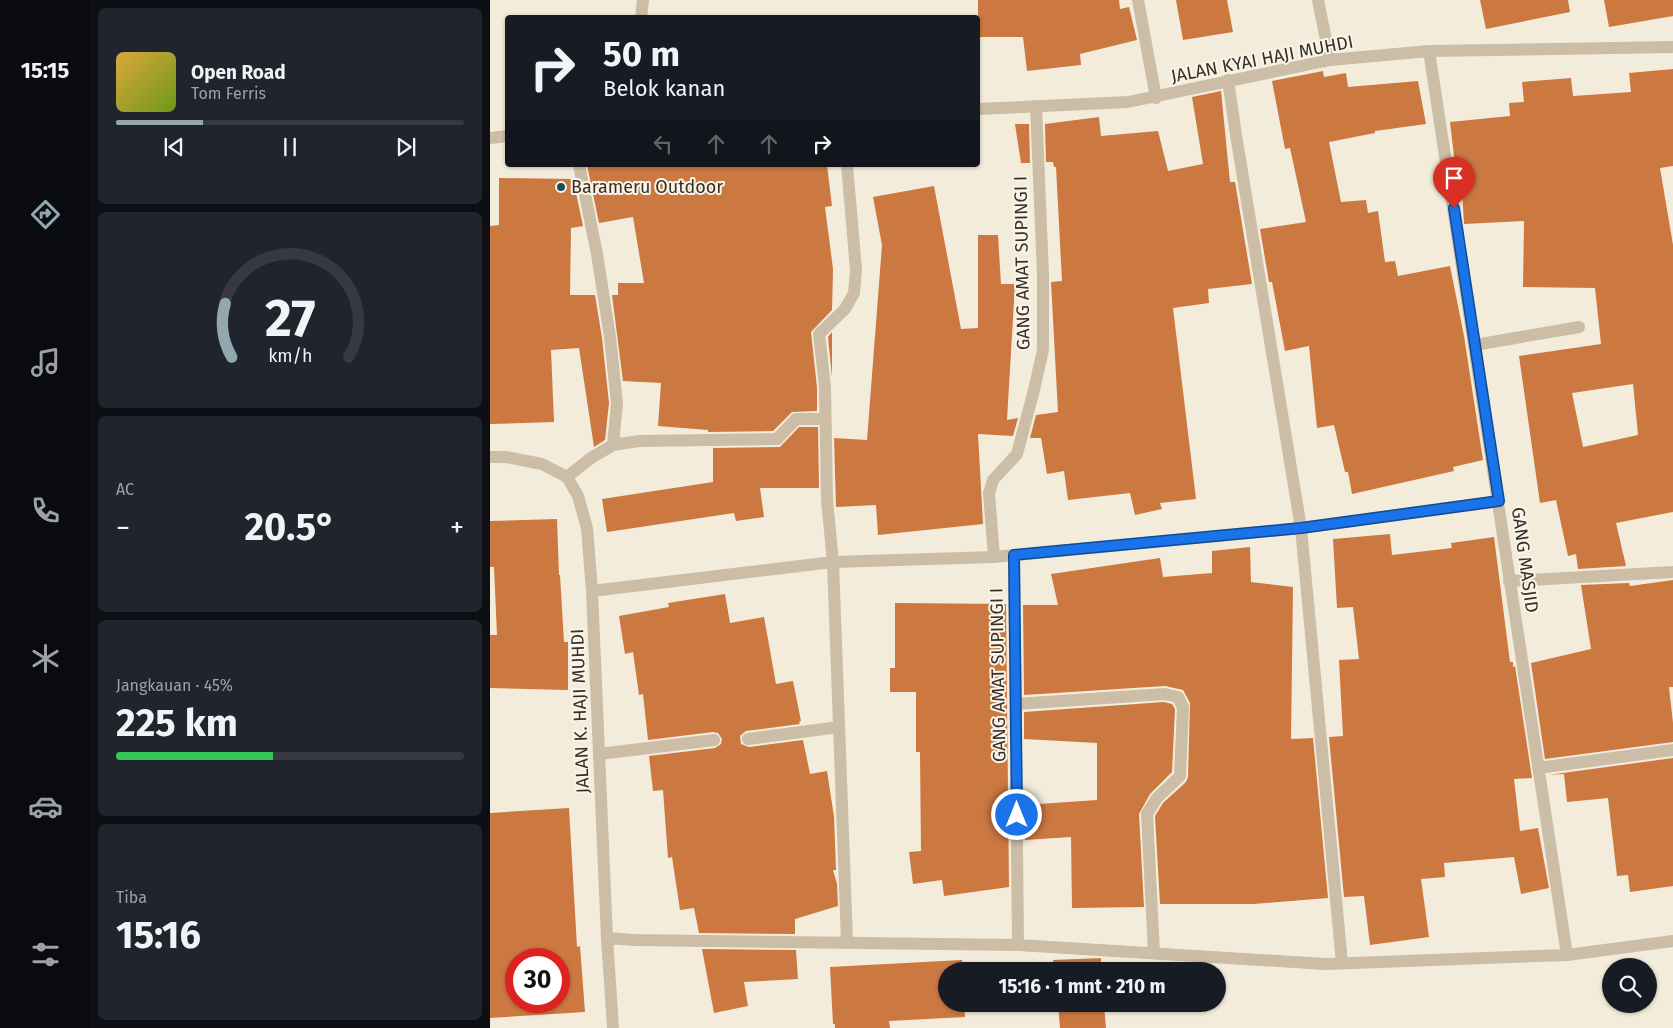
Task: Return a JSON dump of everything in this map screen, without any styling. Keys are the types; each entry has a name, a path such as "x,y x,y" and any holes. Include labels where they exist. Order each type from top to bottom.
{"street":[{"path":"641,15 642,0"},
{"path":"1138,0 1156,98"},
{"path":"1318,0 1330,60"},
{"name":"JALAN KYAI HAJI MUHDI","path":"980,109 1128,102 1156,98 1228,80 1330,60 1429,51 1673,47"},
{"name":"GANG MASJID","path":"1429,51 1567,954"},
{"path":"1228,80 1301,528 1342,963"},
{"name":"GANG AMAT SUPINGI I","path":"994,557 988,493 992,480 1017,454 1033,394 1042,350 1043,275 1036,106"},
{"path":"490,138 505,136"},
{"path":"579,167 597,254 610,337 617,402 613,445"},
{"path":"847,167 856,270 854,293 845,309 819,334 825,388 827,500 833,562 848,942"},
{"path":"1475,345 1580,327"},
{"path":"490,457 506,456 542,464 567,477 591,458 613,445 639,441 777,439 796,419 825,419"},
{"name":"JALAN K. HAJI MUHDI","path":"567,477 578,496 587,528 592,591 606,938 613,1028"},
{"path":"592,591 833,562 994,557 1301,528 1499,501"},
{"name":"GANG AMAT SUPINGI I","path":"1014,555 1018,945"},
{"path":"1510,581 1673,572"},
{"path":"1016,704 1165,694 1178,697 1183,707 1180,776 1157,798 1148,814 1154,953"},
{"path":"748,739 839,727"},
{"path":"599,754 714,740"},
{"path":"1538,768 1673,750"},
{"path":"606,938 634,940 1018,945 1326,964 1567,954 1673,942"}],"building":[{"path":"978,0 1119,0 1120,9 1129,7 1137,40 1080,54 1081,65 1027,71 1023,37 980,37 980,15 978,15"},
{"path":"1176,0 1227,0 1233,32 1183,40"},
{"path":"1480,0 1568,0 1570,12 1486,29"},
{"path":"1604,0 1673,0 1673,16 1609,27"},
{"path":"1673,69 1673,166 1660,168 1673,245 1673,512 1616,523 1626,566 1578,569 1576,554 1568,556 1556,500 1540,503 1519,356 1601,344 1595,288 1523,287 1524,221 1464,224 1461,173 1456,173 1450,122 1510,116 1509,103 1524,102 1522,82 1571,78 1573,96 1631,92 1629,73","holes":["1633,384 1638,435 1583,447 1572,393"]},
{"path":"1323,71 1324,77 1346,73 1348,87 1418,81 1426,124 1375,131 1375,133 1329,142 1341,202 1366,200 1368,213 1378,211 1385,262 1395,261 1398,276 1450,266 1464,336 1483,460 1453,467 1454,471 1352,494 1348,472 1345,472 1334,425 1317,428 1309,346 1285,351 1272,282 1269,282 1260,229 1306,222 1290,148 1285,149 1272,81"},
{"path":"1221,91 1230,182 1235,182 1252,284 1208,289 1209,303 1173,308 1196,499 1160,503 1162,509 1135,515 1130,493 1068,500 1064,471 1047,474 1041,438 1030,438 1036,415 1058,412 1051,282 1062,281 1056,167 1054,167 1053,162 1046,162 1045,124 1099,117 1101,136 1158,131 1168,171 1203,164 1192,97"},
{"path":"1015,124 1029,124 1030,163 1021,163"},
{"path":"587,167 827,167 832,206 825,207 833,269 832,310 811,332 817,388 817,411 792,412 773,431 708,432 708,430 658,426 661,383 623,381 612,295 618,295 618,283 644,283 633,217 599,223"},
{"path":"499,178 573,179 583,226 571,228 570,295 595,295 609,403 605,440 594,447 579,348 551,350 554,422 490,424 490,226 499,225"},
{"path":"934,186 961,329 978,328 978,235 998,235 1001,284 1015,284 1007,420 1018,418 1013,436 978,434 983,524 878,535 876,505 836,507 834,438 867,440 882,245 873,197"},
{"path":"832,332 832,377 828,337"},
{"path":"799,427 818,427 819,488 760,488 764,517 736,521 734,513 607,532 602,499 713,482 713,448 780,447"},
{"path":"557,519 564,642 568,642 568,690 490,688 490,635 497,635 494,567 490,567 490,521"},
{"path":"1390,534 1392,555 1452,548 1451,543 1494,537 1510,662 1513,662 1513,667 1515,666 1532,778 1514,779 1520,831 1538,828 1549,888 1521,894 1514,857 1444,863 1445,877 1421,879 1429,937 1370,945 1364,896 1344,897 1329,737 1343,736 1339,660 1359,659 1353,607 1337,608 1333,539"},
{"path":"1250,547 1251,582 1293,587 1291,739 1313,738 1328,898 1253,904 1160,904 1155,816 1163,803 1186,782 1188,777 1190,703 1183,690 1165,686 1024,695 1023,605 1058,605 1051,574 1160,558 1163,577 1212,573 1212,551"},
{"path":"1673,580 1673,687 1669,687 1673,742 1545,759 1531,663 1591,649 1581,585 1629,583 1630,586"},
{"path":"725,594 730,623 764,617 776,684 793,681 801,721 799,722 800,724 746,731 740,736 741,744 749,747 803,740 810,774 827,771 834,817 836,870 833,870 837,884 838,906 795,919 795,934 699,933 694,908 680,910 672,857 668,858 663,790 653,791 649,756 715,748 721,744 722,739 718,733 713,732 648,740 643,694 639,695 633,652 625,654 619,616 669,607 668,603"},
{"path":"895,603 1006,604 1009,887 944,896 942,880 913,884 909,852 921,851 920,752 916,752 916,692 890,692 890,668 895,668"},
{"path":"1164,702 1172,704 1175,709 1172,772 1150,794 1139,814 1144,907 1072,908 1071,837 1025,840 1025,805 1097,800 1097,743 1024,739 1024,712"},
{"path":"1673,758 1673,886 1630,892 1628,875 1617,876 1608,798 1567,802 1564,774 1548,775"},
{"path":"569,808 577,947 580,946 585,1012 570,1013 570,948 505,948 505,1013 569,1013 490,1018 490,813"},
{"path":"702,949 796,950 798,979 744,982 748,1006 714,1013"},
{"path":"1101,958 1101,962 1053,962 1053,960"},
{"path":"962,960 962,962 938,962 938,1012 965,1012 965,1017 889,1021 890,1028 835,1028 835,1024 833,1024 830,967"},
{"path":"1059,1012 1105,1012 1106,1028 1060,1028"}],"place":[{"name":"Barameru Outdoor","path":"561,187"}],"route":[{"path":"1017,815 1014,555 1301,528 1499,501 1454,208"}]}
